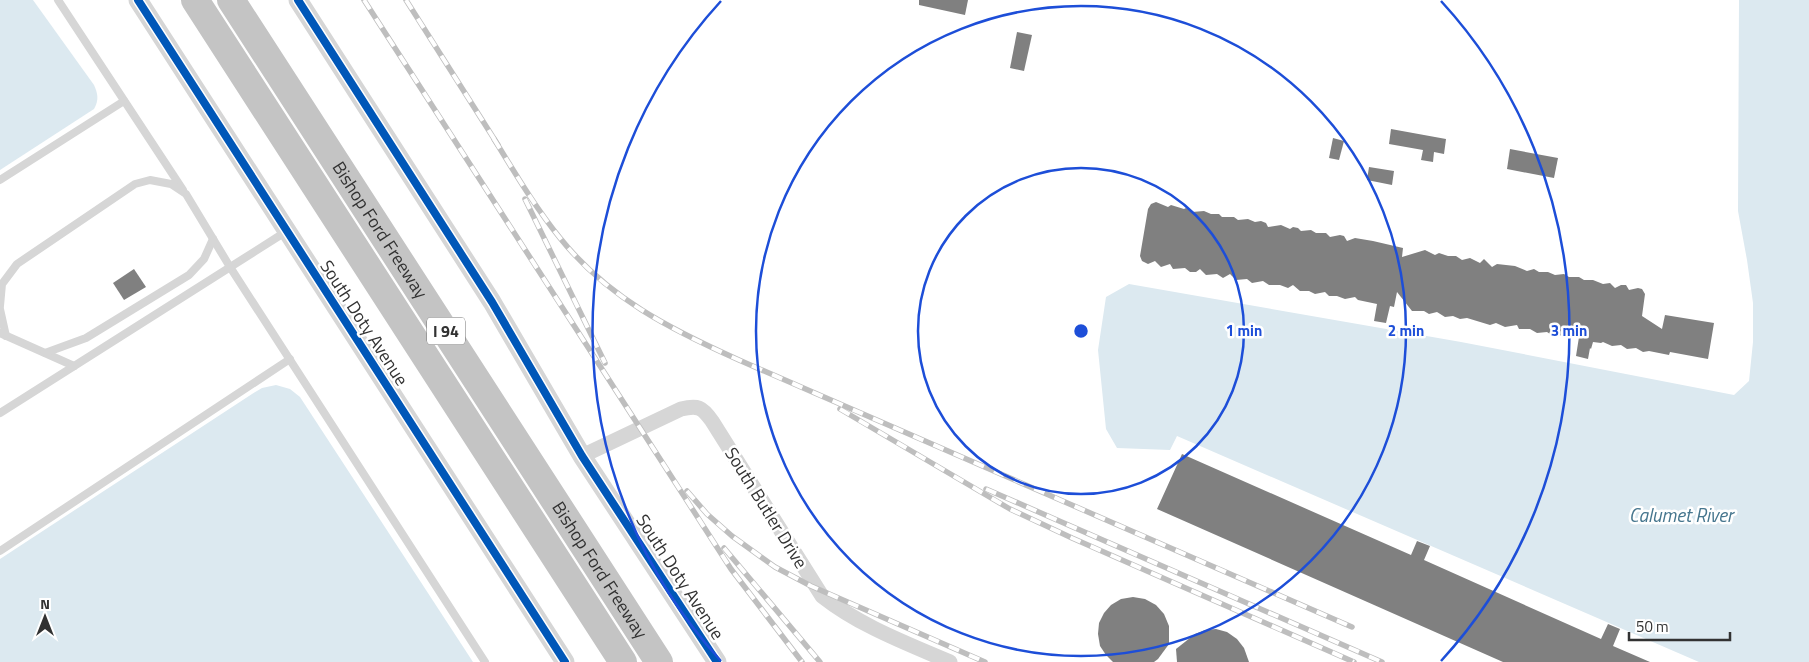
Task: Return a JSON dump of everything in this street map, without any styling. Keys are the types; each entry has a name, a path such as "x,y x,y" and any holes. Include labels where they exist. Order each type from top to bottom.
{"highway":[{"name":"Bishop Ford Freeway","path":"195,0 623,662"},
{"name":"Bishop Ford Freeway","path":"231,0 660,662"}],"street":[{"name":"South Doty Avenue","path":"138,0 566,662"},
{"name":"South Doty Avenue","path":"298,0 492,302 582,456 717,662"},
{"name":"South Butler Drive","path":"582,456 681,409 699,407 705,411 712,421 822,596 842,612 865,624 950,662"}],"lane":[{"path":"58,0 186,194 230,267 485,662"},
{"path":"0,180 124,101"},
{"path":"74,366 3,335 0,307 2,284 17,264 135,184 150,180 171,184 186,194"},
{"path":"0,413 287,231"},
{"path":"44,353 86,338 188,275 204,259 213,239"},
{"path":"0,551 290,359"}],"water":[{"path":"0,0 33,0 94,85 97,103 94,109 0,170"},
{"name":"Calumet River","path":"1739,0 1809,0 1809,662 1699,662 1177,436 1170,450 1117,448 1106,429 1098,350 1106,297 1129,284 1461,342 1734,395 1749,381 1753,342 1753,303 1738,211"},
{"path":"276,385 290,389 300,397 473,662 0,662 0,559 252,394 262,388"}],"building":[{"path":"919,0 968,0 965,15 919,5"},
{"path":"1017,32 1032,35 1024,71 1010,68"},
{"path":"1391,129 1446,139 1444,154 1434,152 1433,162 1421,160 1423,150 1389,144"},
{"path":"1333,138 1344,141 1339,160 1329,158"},
{"path":"1510,149 1558,158 1554,178 1507,169"},
{"path":"1369,167 1394,171 1392,185 1367,180"},
{"path":"1156,202 1168,207 1171,205 1186,208 1192,212 1204,211 1211,214 1219,214 1222,217 1234,217 1238,220 1261,221 1266,223 1268,227 1281,225 1290,229 1293,227 1298,228 1301,231 1311,230 1316,233 1326,233 1330,237 1340,235 1344,236 1347,241 1355,238 1373,241 1403,248 1402,257 1425,250 1435,255 1439,253 1456,256 1462,260 1470,258 1480,263 1484,259 1492,267 1497,264 1515,266 1527,271 1534,269 1539,272 1548,272 1555,275 1564,274 1569,277 1579,277 1603,284 1610,283 1615,288 1626,285 1629,290 1642,289 1645,294 1642,316 1662,329 1665,315 1714,323 1708,359 1670,352 1669,355 1649,351 1643,352 1636,348 1627,349 1621,345 1612,346 1603,342 1593,342 1588,359 1576,356 1579,337 1553,336 1547,332 1537,333 1530,329 1519,329 1517,325 1505,327 1496,323 1490,325 1467,318 1445,317 1437,312 1429,314 1424,311 1412,311 1397,292 1394,307 1390,306 1386,323 1374,321 1377,304 1358,300 1355,297 1345,299 1329,296 1325,292 1315,294 1309,291 1300,291 1293,285 1288,288 1280,285 1269,285 1263,281 1252,283 1247,279 1236,280 1230,274 1223,278 1217,274 1206,275 1200,269 1196,272 1190,272 1185,268 1173,269 1170,264 1161,267 1155,261 1148,264 1142,261 1140,256 1148,209 1151,204"},
{"path":"134,269 146,287 124,300 113,283"},
{"path":"1182,454 1411,555 1417,541 1430,546 1424,560 1601,639 1608,624 1620,629 1613,646 1650,662 1503,662 1157,509"},
{"path":"1133,597 1145,599 1156,605 1164,614 1169,626 1169,644 1154,662 1113,662 1100,646 1099,623 1104,613 1111,605 1121,599"},
{"path":"1216,629 1227,632 1237,639 1244,648 1249,662 1177,662 1176,649 1195,634 1205,630"}],"railway":[{"path":"364,0 731,569 802,662"},
{"path":"406,0 498,145"},
{"path":"494,139 542,214 579,259 620,295 665,324 739,360 1352,627"},
{"path":"525,199 605,363"},
{"path":"840,409 1010,509 1354,662"},
{"path":"986,489 1382,662"},
{"path":"687,491 707,514 732,536 775,567 811,586 985,662"},
{"path":"724,548 820,662"}],"cycle path":[{"path":"138,0 565,662"},
{"path":"298,0 492,302 582,456 717,662"}]}
